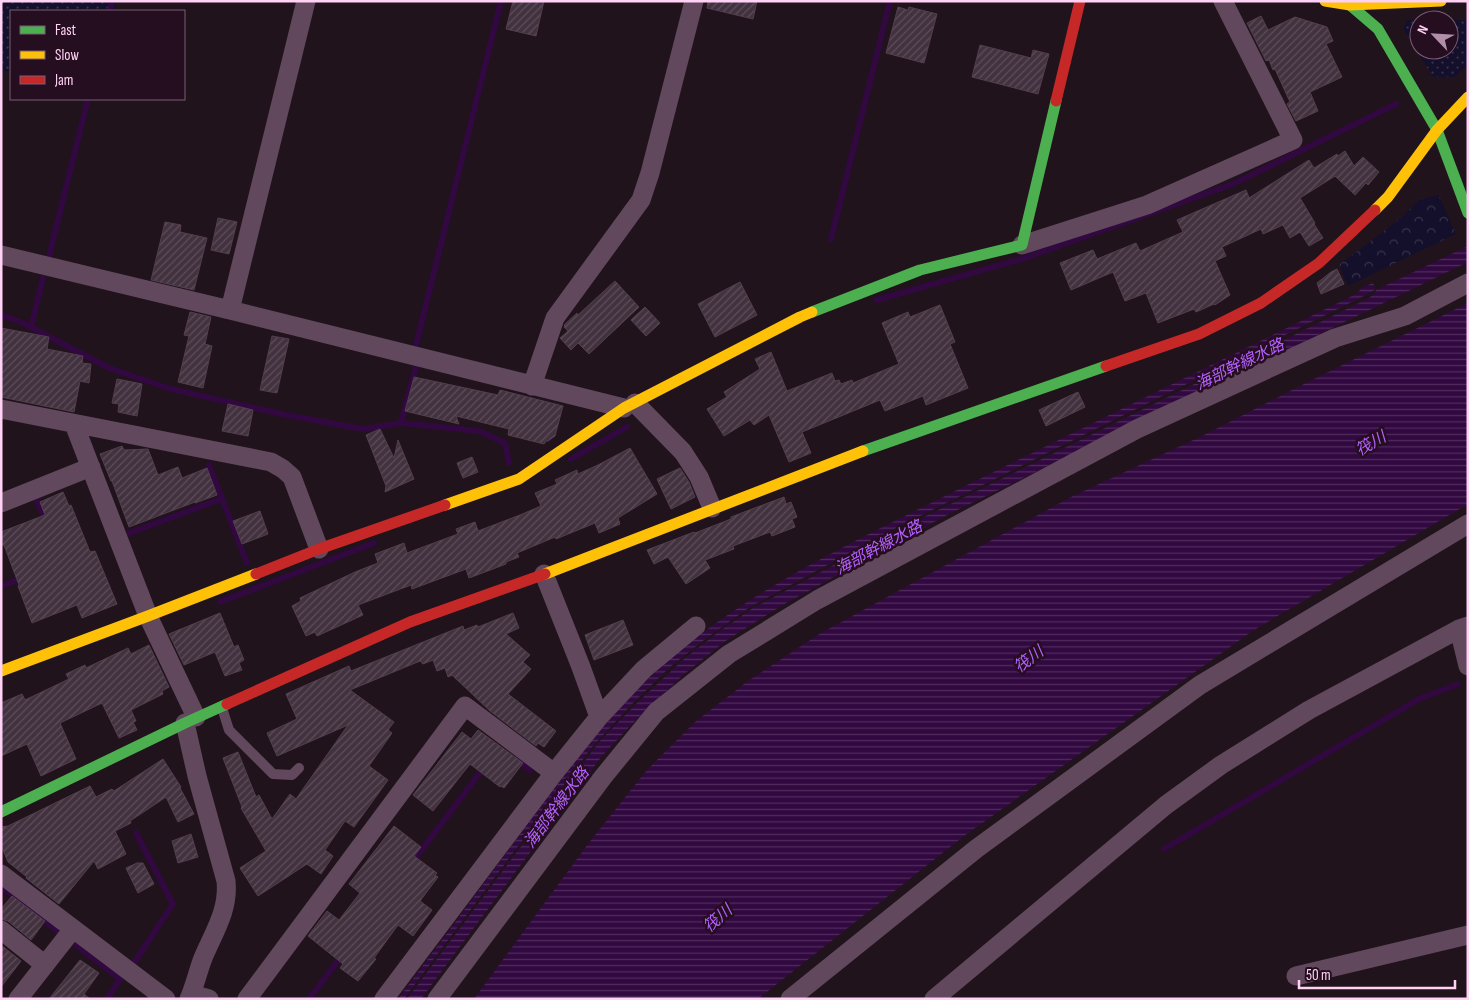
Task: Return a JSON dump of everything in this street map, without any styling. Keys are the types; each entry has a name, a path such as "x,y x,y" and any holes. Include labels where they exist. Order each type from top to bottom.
{"street":[{"path":"230,310 306,1"},
{"path":"532,386 555,318 641,200 650,173 694,1"},
{"path":"1022,246 1080,1"},
{"path":"1,671 151,624 319,549 519,479 629,406 800,317 920,270 1022,246 1147,204 1293,140 1223,1"},
{"path":"1325,1 1348,3 1441,1"},
{"path":"1348,3 1378,29 1437,130 1468,212"},
{"path":"1,812 190,720 410,622 544,574 847,456 1198,334 1260,303 1319,263 1388,197 1437,130 1468,97"},
{"path":"1,255 532,386 629,406 683,452 699,477 712,508"},
{"path":"437,999 603,777 656,712 729,654 817,600 1137,429 1335,338 1405,316 1468,283"},
{"path":"1,409 271,462 292,477 319,549"},
{"path":"74,424 190,720 197,776 226,881 225,908 202,960 197,997"},
{"path":"1,503 90,467"},
{"path":"790,999 976,850 1200,685 1468,524"},
{"path":"544,574 599,717"},
{"path":"384,999 554,773 599,717 644,669 696,626"},
{"path":"934,999 1166,805 1221,765 1310,710 1463,628 1468,666"},
{"path":"247,999 465,706 554,773"},
{"path":"1,874 166,999"},
{"path":"18,999 73,928"},
{"path":"1,930 44,964"},
{"path":"1296,976 1468,935"}],"lane":[{"path":"222,706 229,730 273,774 292,775 298,768"}],"green space":[{"path":"1,1 116,1 114,10 10,10 10,73 1,70"},
{"path":"1407,20 1409,20 1409,39 1403,29"},
{"path":"1459,20 1468,20 1468,64 1455,77 1433,77 1422,60 1459,60"},
{"path":"1439,195 1456,234 1348,286 1339,265 1401,218 1420,199"}],"water":[{"name":"海部幹線水路","path":"1468,246 1468,262 947,515 781,606 727,640 683,675 602,756 421,999 407,999 599,742 684,659 717,633 753,608 926,516 1369,298 1376,290"},
{"path":"1373,283 1375,290 1360,298 890,531 750,607 704,640 670,667 593,746 404,999 398,999 594,737 649,678 701,634 771,587 807,566 957,490 1358,293 1361,288"},
{"name":"筏川","path":"1468,303 1468,504 1254,630 964,836 758,999 474,999 588,844 646,771 695,722 748,681 821,633 1071,497 1204,435"}],"building":[{"path":"513,1 544,1 536,36 506,29"},
{"path":"708,1 757,1 753,19 707,8"},
{"path":"898,7 908,10 909,7 937,14 924,63 886,53"},
{"path":"1261,16 1268,30 1295,17 1327,27 1333,41 1326,44 1342,77 1310,92 1318,111 1296,121 1287,104 1290,102 1275,69 1273,70 1269,60 1266,61 1247,23"},
{"path":"980,45 1031,58 1033,50 1049,54 1038,94 972,77"},
{"path":"1345,151 1354,166 1363,157 1379,172 1368,185 1366,183 1355,195 1335,176 1300,198 1323,238 1309,246 1300,232 1290,238 1283,225 1263,234 1261,229 1222,247 1226,256 1215,261 1230,295 1215,305 1196,312 1194,309 1158,323 1146,293 1125,301 1113,272 1071,290 1060,263 1093,250 1097,259 1136,243 1140,251 1183,232 1177,220 1246,190 1249,198 1309,160 1314,168"},
{"path":"218,218 237,222 229,254 211,250"},
{"path":"165,222 181,225 180,232 207,238 194,290 151,280"},
{"path":"1337,269 1344,284 1321,294 1317,283"},
{"path":"615,281 639,307 589,354 578,343 571,350 560,338 568,331 564,327 565,324 577,313 578,315"},
{"path":"740,282 757,315 715,337 698,304"},
{"path":"940,305 955,342 950,344 968,388 926,405 923,396 885,411 880,400 802,432 811,453 789,462 769,415 754,425 750,420 724,436 707,409 727,397 724,392 760,369 755,359 771,352 787,391 832,373 835,381 839,380 841,384 852,380 853,383 899,364 882,323 908,312 910,317"},
{"path":"645,307 660,323 646,336 631,320"},
{"path":"190,312 211,317 205,344 212,346 203,388 178,382 189,336 184,335"},
{"path":"1,328 49,337 47,349 83,356 82,363 91,364 89,383 80,381 74,412 1,397"},
{"path":"272,336 289,339 277,393 260,390"},
{"path":"414,377 498,395 500,390 563,406 555,436 544,444 508,435 509,429 456,416 459,424 405,411"},
{"path":"117,379 142,384 137,416 118,412 119,404 112,403"},
{"path":"1078,392 1085,407 1046,426 1039,410"},
{"path":"228,404 253,410 248,436 222,431"},
{"path":"380,429 394,458 398,440 414,479 385,492 386,486 366,435"},
{"path":"122,446 124,450 148,449 158,475 178,467 182,478 207,468 217,495 129,527 100,454"},
{"path":"630,448 657,494 618,518 620,524 599,533 595,523 556,539 555,537 517,553 519,557 506,562 506,564 469,578 466,569 412,589 411,585 358,605 363,615 317,636 315,632 306,636 292,606 301,601 300,598 378,563 375,554 404,543 407,553 458,534 456,529 475,522 478,531 520,515 541,506 535,493 555,485 557,483 555,480 577,470 578,474"},
{"path":"472,457 478,472 463,478 457,463"},
{"path":"680,468 689,482 695,497 671,509 657,479"},
{"path":"63,492 69,506 71,505 90,552 95,551 117,604 82,618 77,605 32,623 4,545 1,545 1,532 45,515 40,502"},
{"path":"784,497 786,504 791,502 797,517 792,519 795,527 772,536 770,532 733,546 734,549 705,560 710,568 686,584 668,557 654,564 647,550 695,533"},
{"path":"260,511 268,534 242,544 233,521"},
{"path":"220,613 234,647 238,645 244,660 239,663 242,670 225,676 215,652 184,665 169,634"},
{"path":"513,613 519,628 506,634 530,655 523,662 531,669 508,694 556,731 544,747 538,743 536,746 490,711 452,675 448,677 445,668 437,671 433,660 423,664 420,661 350,690 394,722 388,730 392,733 369,766 388,780 354,827 345,821 325,850 333,856 321,874 307,864 258,896 240,868 266,851 241,808 223,758 238,752 256,797 259,795 272,819 290,794 296,799 348,725 277,756 267,733 297,719 286,694 349,666 351,671 463,626 464,630 477,625 478,627"},
{"path":"623,620 633,645 594,660 585,635"},
{"path":"149,645 169,687 162,691 163,694 131,710 136,721 133,722 137,730 119,738 102,703 60,723 76,759 41,776 27,744 1,756 1,703 22,694 25,700 69,679 66,674 85,665 86,668 128,648 131,654"},
{"path":"478,730 523,763 504,788 470,764 433,811 413,795 462,732 471,739"},
{"path":"163,759 181,787 194,814 178,822 166,797 130,821 131,823 115,831 126,854 98,869 94,861 59,904 8,862 1,845 1,827 8,826 90,786 96,797 112,789 114,791"},
{"path":"394,826 421,847 414,856 437,873 435,875 438,877 420,901 432,910 413,936 398,925 374,958 376,959 358,981 340,968 343,964 308,936 327,911 339,920 360,893 349,884"},
{"path":"191,834 198,857 178,863 172,841"},
{"path":"137,863 143,863 154,884 138,893 126,868"},
{"path":"12,896 45,921 31,940 8,921 1,919 1,909"},
{"path":"1,945 21,961 1,987"},
{"path":"80,960 99,973 84,994 90,999 49,999"}],"waterway":[{"path":"110,10 112,1"},
{"path":"416,345 501,1"},
{"path":"831,239 890,1"},
{"path":"49,256 88,100"},
{"path":"877,300 1025,258 1233,184 1396,104"},
{"path":"31,327 43,278"},
{"path":"1,315 21,322 109,368 171,389 286,415 363,429 401,423 479,431 505,443 509,463"},
{"path":"401,423 417,363"},
{"path":"571,459 627,427"},
{"path":"209,465 247,563"},
{"path":"36,498 46,522"},
{"path":"127,534 221,499"},
{"path":"220,602 374,543"},
{"path":"1,586 23,578"},
{"path":"1164,849 1419,699 1458,684"},
{"path":"516,760 530,770"},
{"path":"411,864 485,766"},
{"path":"134,963 173,904 136,833"},
{"path":"1,886 57,931"},
{"path":"76,945 120,979 107,999"},
{"path":"309,999 343,954"}],"traffic: fast":[{"path":"1350,5 1378,29 1437,130 1468,213"},
{"path":"812,312 920,270 1022,245 1056,101"},
{"path":"863,451 1106,366"},
{"path":"1,812 227,704"}],"traffic: slow":[{"path":"1325,1 1350,5 1441,1"},
{"path":"1375,210 1388,197 1437,130 1468,97"},
{"path":"445,505 519,479 624,408 812,312"},
{"path":"545,574 863,451"},
{"path":"1,671 256,574"}],"traffic: jam":[{"path":"1056,101 1080,1"},
{"path":"1106,366 1199,334 1261,303 1319,263 1375,210"},
{"path":"256,574 319,549 445,505"},
{"path":"227,704 410,622 545,574"}]}
